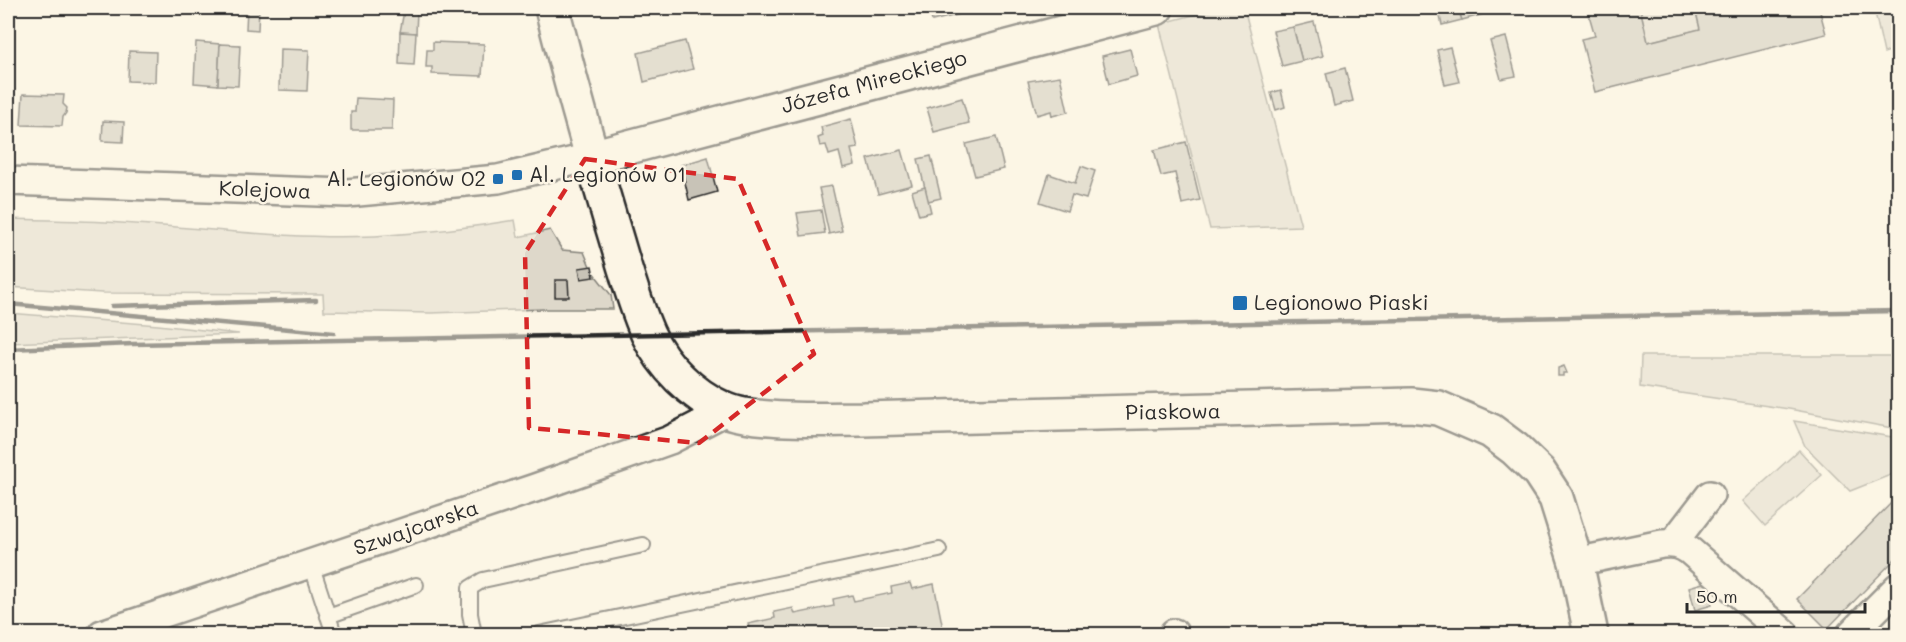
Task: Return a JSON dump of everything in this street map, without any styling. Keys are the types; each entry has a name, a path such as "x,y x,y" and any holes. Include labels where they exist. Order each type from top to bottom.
{"street":[{"name":"Piaskowa","path":"552,8 591,157 648,335 674,373 687,387 704,399 726,411 772,418 873,419 1411,405 1438,408 1491,431 1515,449 1539,472 1556,498 1576,562 1591,634"},
{"name":"Józefa Mireckiego","path":"591,157 1156,8"},
{"name":"Kolejowa","path":"8,181 347,193 479,182 591,157"},
{"name":"Szwajcarska","path":"102,634 670,440 726,411"},
{"path":"1673,543 1710,495"},
{"path":"1576,562 1673,543 1690,551 1785,634"},
{"path":"1851,634 1899,587"}],"lane":[{"path":"474,634 470,614 470,588 483,580 643,545"},
{"path":"539,634 939,550"},
{"path":"311,564 334,634"},
{"path":"328,616 416,585"}],"highlighted area":[{"path":"585,159 738,179 814,354 699,443 529,428 525,253"}],"shaded area":[{"path":"1220,8 1244,8 1301,226 1210,229 1159,24"},
{"path":"1640,8 1695,8 1700,29 1648,42"},
{"path":"1874,8 1898,8 1898,48 1884,53"},
{"path":"8,219 93,221 279,235 343,237 428,232 515,220 518,237 550,230 562,250 584,252 592,271 611,295 613,309 431,313 324,311 323,294 102,293 8,287"},
{"path":"8,313 158,325 239,334 8,343"},
{"path":"1641,356 1898,356 1898,429 1789,409 1640,387"},
{"path":"1794,421 1898,438 1898,472 1850,491 1805,446"},
{"path":"1799,450 1822,475 1765,526 1743,501"}],"building":[{"path":"247,8 259,8 258,30 246,29"},
{"path":"929,8 963,8 965,13 932,21"},
{"path":"1438,8 1458,8 1462,20 1442,25"},
{"path":"1458,8 1482,8 1484,14 1462,20"},
{"path":"1587,8 1640,8 1648,42 1700,29 1695,8 1819,8 1826,34 1595,92 1581,39 1595,36"},
{"path":"404,11 417,11 416,33 400,32"},
{"path":"1314,22 1323,56 1302,61 1293,27"},
{"path":"1293,27 1302,61 1282,66 1273,31"},
{"path":"400,32 416,33 414,65 399,64"},
{"path":"1506,37 1516,76 1501,79 1490,41"},
{"path":"685,41 693,69 644,82 638,53"},
{"path":"196,42 220,44 218,85 194,83"},
{"path":"433,42 484,44 482,76 432,74 432,67 426,67 427,50 433,50"},
{"path":"220,44 240,45 238,86 218,85"},
{"path":"1450,47 1459,82 1445,85 1437,50"},
{"path":"280,49 309,50 307,91 279,90"},
{"path":"1130,49 1137,76 1109,84 1102,56"},
{"path":"129,51 156,52 155,82 128,81"},
{"path":"1345,68 1353,101 1334,106 1326,73"},
{"path":"1060,76 1068,112 1052,116 1051,111 1037,115 1028,81"},
{"path":"1281,90 1285,107 1276,110 1271,93"},
{"path":"23,94 64,95 63,104 67,108 62,126 21,125"},
{"path":"356,98 393,100 392,130 351,130 351,112 355,112"},
{"path":"962,98 969,123 934,132 927,108"},
{"path":"851,119 858,148 851,149 855,165 843,168 839,152 829,155 826,145 820,146 818,138 823,136 821,127"},
{"path":"103,121 124,122 123,142 102,141"},
{"path":"996,137 1004,169 975,176 966,144"},
{"path":"1186,142 1200,200 1182,204 1175,173 1161,176 1154,150"},
{"path":"902,150 912,185 878,194 868,159"},
{"path":"931,156 941,198 928,201 918,159"},
{"path":"708,157 717,192 689,200 681,165"},
{"path":"1081,166 1095,171 1086,199 1072,195 1067,211 1040,202 1049,174 1075,183"},
{"path":"832,186 842,231 829,234 819,188"},
{"path":"925,187 931,212 919,215 912,191"},
{"path":"821,210 825,233 801,236 797,213"},
{"path":"592,266 594,277 581,279 579,268"},
{"path":"555,280 568,280 569,297 555,297"},
{"path":"1564,366 1567,373 1558,376 1558,368"},
{"path":"1898,496 1898,556 1827,629 1797,599"},
{"path":"1706,582 1712,605 1695,610 1689,587"},
{"path":"910,583 912,589 934,584 943,629 922,634 751,634 748,624 775,618 774,612 793,608 795,614 834,606 833,599 852,595 854,601 892,593 891,587"}],"railway":[{"path":"112,306 316,300"},
{"path":"8,304 334,333"},
{"path":"8,349 133,344 1898,311"}],"place":[{"name":"Al. Legionów 01","path":"517,175"},
{"name":"Al. Legionów 02","path":"498,179"},
{"name":"Legionowo Piaski","path":"1240,303"}]}
